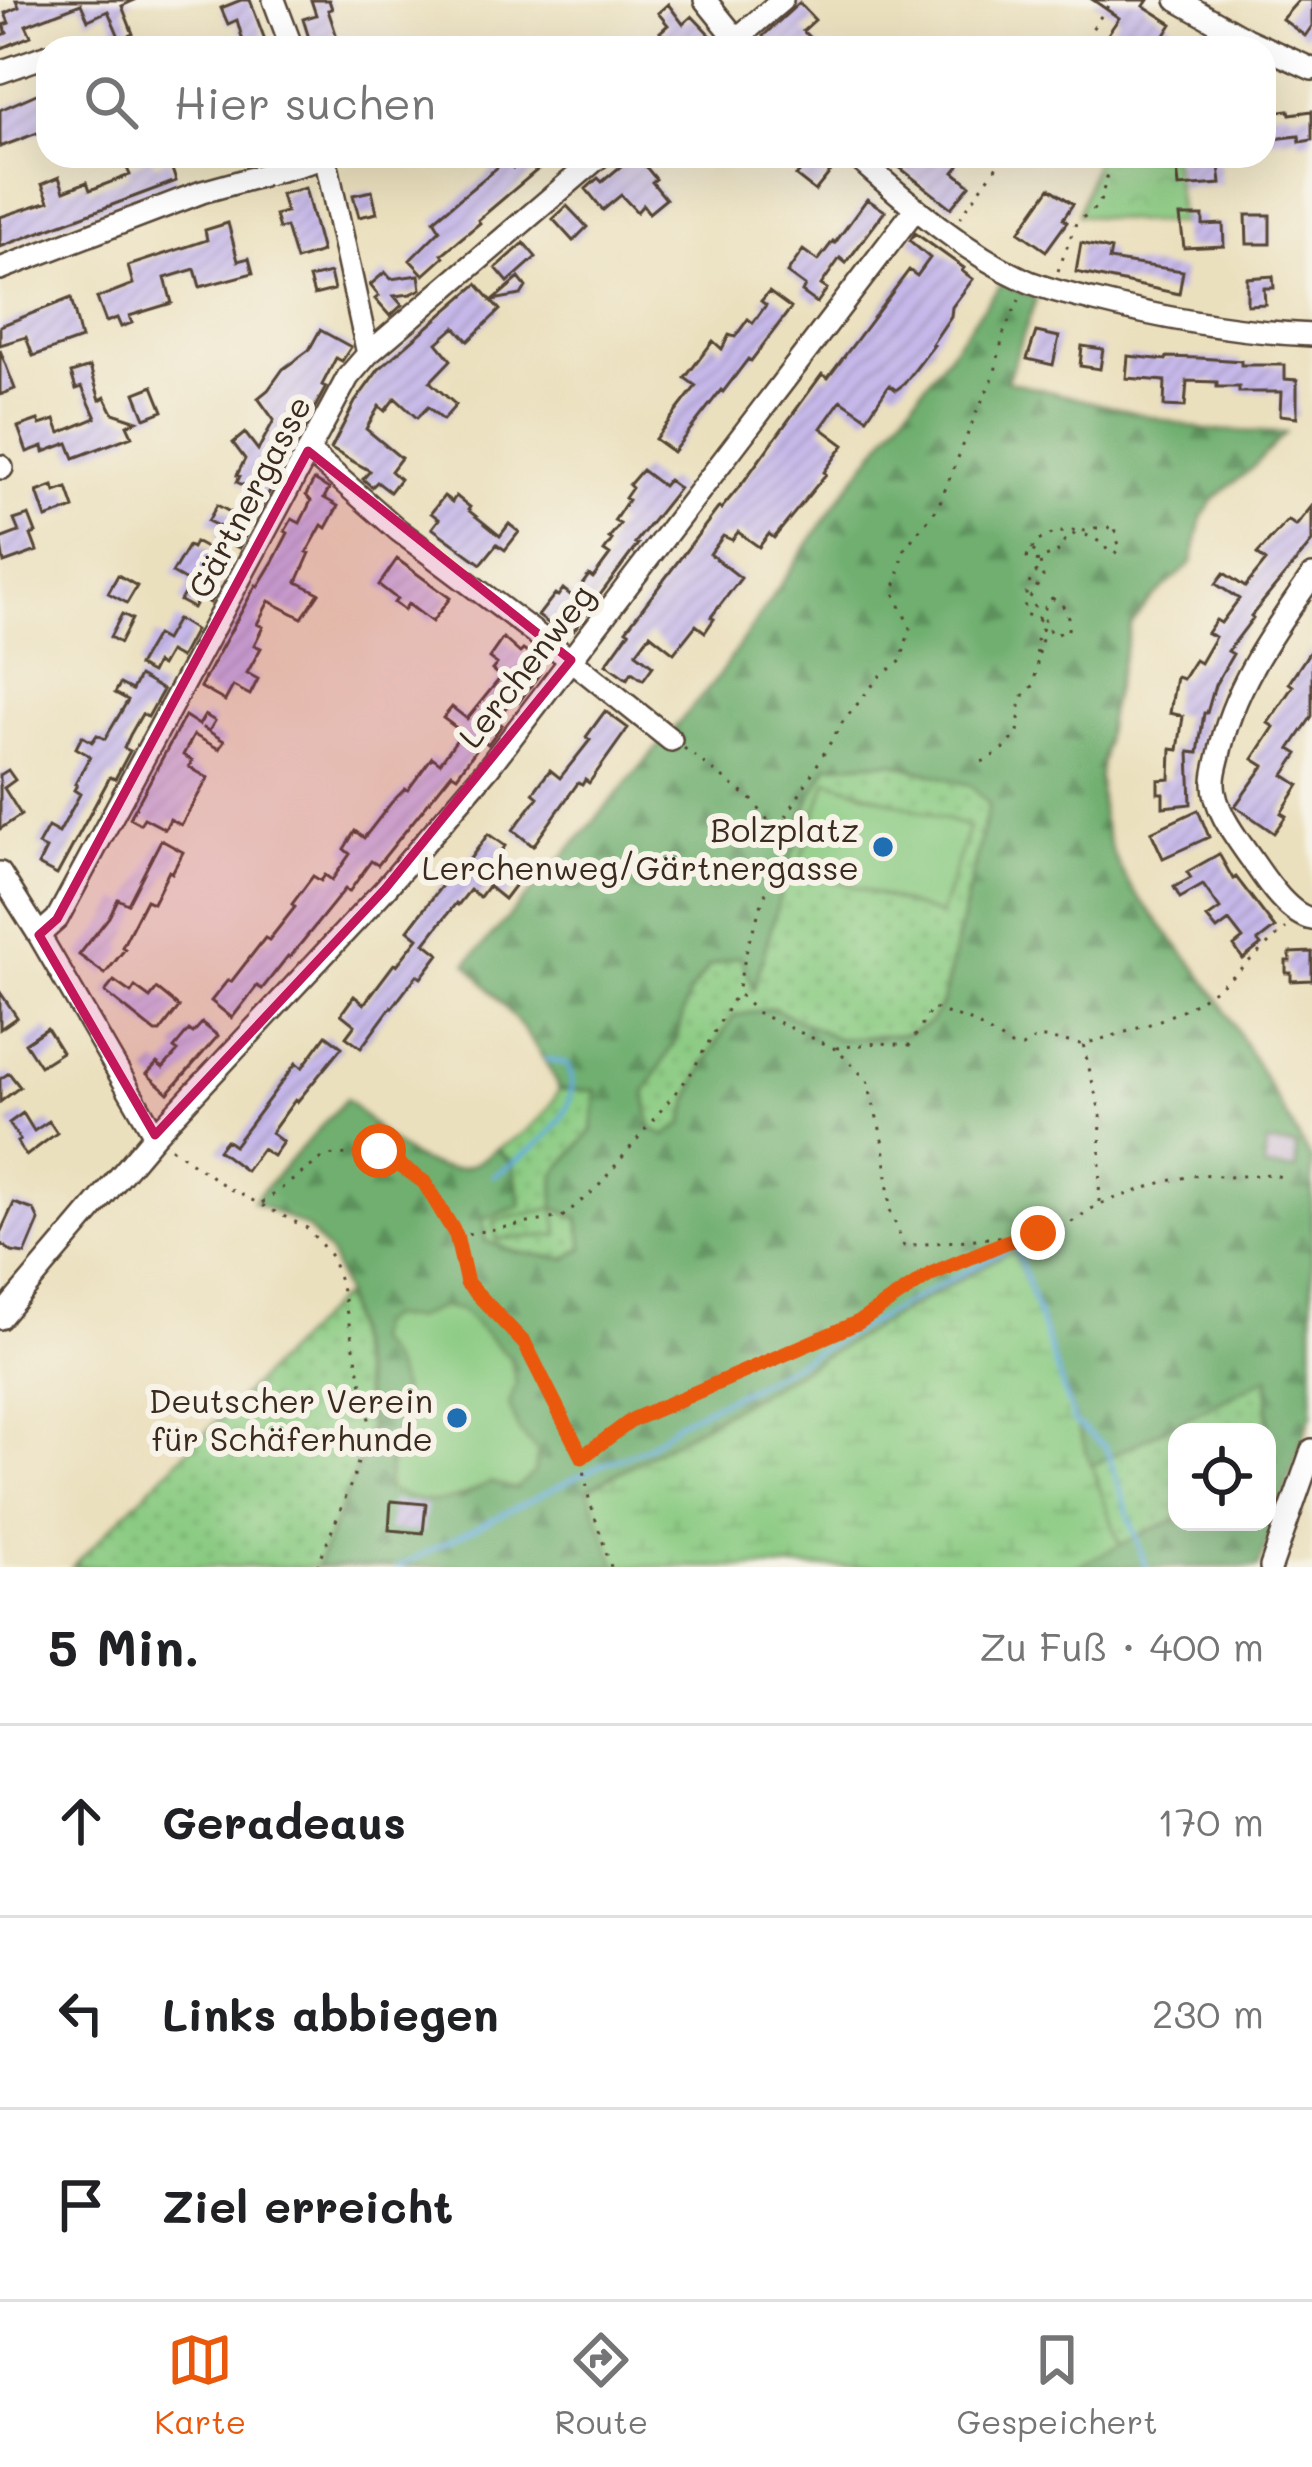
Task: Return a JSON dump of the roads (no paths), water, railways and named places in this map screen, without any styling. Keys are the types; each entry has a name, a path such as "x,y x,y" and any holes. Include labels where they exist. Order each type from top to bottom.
{"street":[{"path":"274,0 288,36"},
{"path":"705,0 730,36"},
{"path":"745,36 782,0"},
{"path":"1178,0 1241,36"},
{"path":"1276,53 1312,69"},
{"path":"0,72 36,59"},
{"path":"0,269 202,192 286,168"},
{"path":"327,168 368,354"},
{"name":"Gärtnergasse","path":"39,935 57,919 348,376 586,168"},
{"path":"869,168 949,235 1027,282 1126,308 1236,329 1312,335"},
{"name":"Lerchenweg","path":"0,1318 155,1135 385,889 488,768 916,208"},
{"path":"308,451 398,530 671,740"},
{"path":"1305,918 1258,869 1225,818 1213,784 1238,695 1269,638 1312,577"},
{"path":"0,873 155,1135"},
{"path":"1271,1567 1312,1450"}],"waterway":[{"path":"494,1176 539,1144 563,1116 572,1083 568,1064 546,1059"},
{"path":"398,1567 597,1467 646,1448 680,1421 1015,1245 1074,1422 1106,1447 1146,1567"}],"place":[{"name":"Bolzplatz Lerchenweg/Gärtnergasse","path":"883,847"},
{"name":"Deutscher Verein für Schäferhunde","path":"457,1418"}]}
